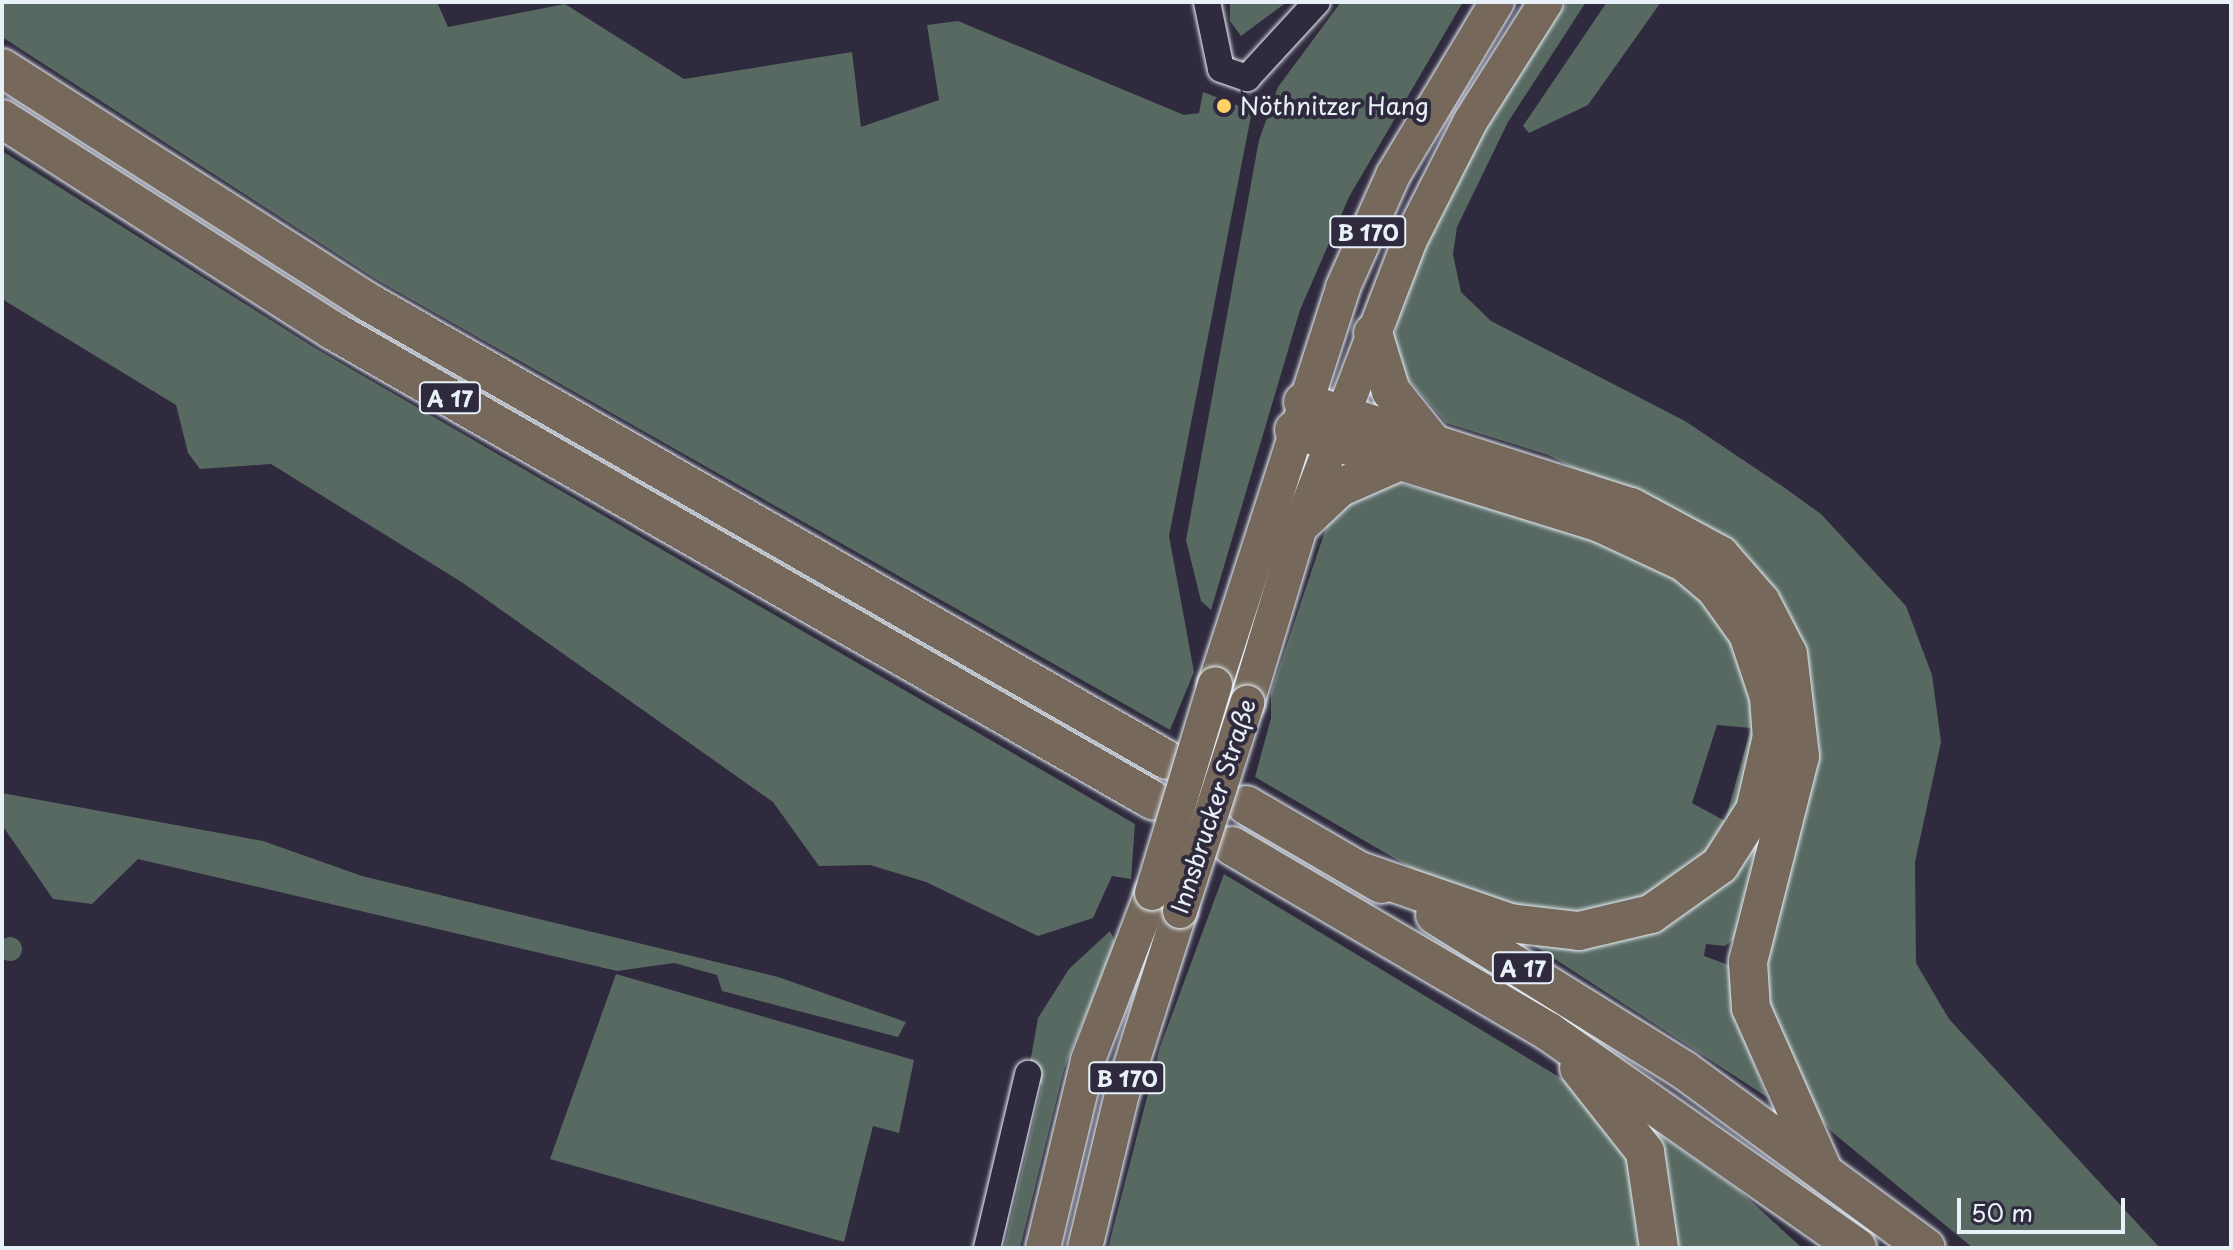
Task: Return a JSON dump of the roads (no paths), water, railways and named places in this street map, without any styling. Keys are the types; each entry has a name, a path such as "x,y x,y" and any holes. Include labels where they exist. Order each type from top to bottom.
{"highway":[{"name":"A 17","path":"2,68 368,302 1167,760"},
{"name":"A 17","path":"2,119 332,330 1154,801"},
{"path":"1373,333 1391,391 1432,442"},
{"path":"1299,416 1339,428 1432,442 1547,475 1683,530 1720,555 1761,602 1788,654 1800,756 1748,962 1751,1008 1822,1168"},
{"path":"1339,428 1400,461 1600,523 1684,562 1748,634 1769,697 1772,736 1767,773 1742,834 1699,884 1651,914 1579,931 1510,923 1360,871"},
{"path":"1301,524 1339,488 1400,461"},
{"name":"A 17","path":"1246,805 1584,1005 1822,1168 1926,1248"},
{"name":"A 17","path":"1232,846 1549,1032 1857,1248"},
{"path":"1549,1032 1645,1152 1659,1248"}],"main road":[{"name":"B 170","path":"1299,416 1393,175 1497,2"},
{"name":"B 170","path":"1373,333 1470,122 1546,2"},
{"name":"Innsbrucker Straße","path":"1043,1248 1088,1060 1166,902 1247,703 1301,524 1373,333"},
{"name":"Innsbrucker Straße","path":"1085,1248 1215,684 1299,416"}],"street":[{"path":"1207,2 1221,69 1247,78 1317,2"},
{"path":"987,1248 1028,1074"}],"place":[{"name":"Nöthnitzer Hang","path":"1224,106"}]}
